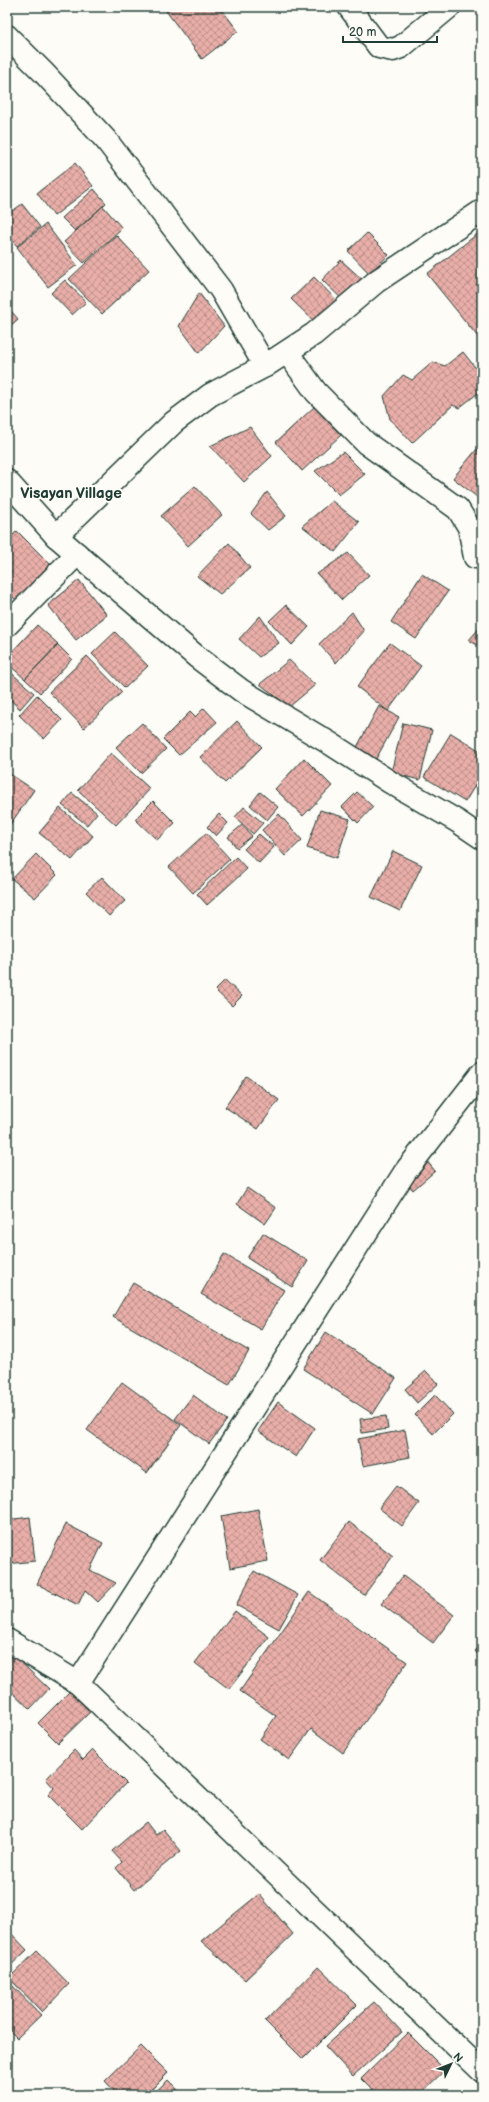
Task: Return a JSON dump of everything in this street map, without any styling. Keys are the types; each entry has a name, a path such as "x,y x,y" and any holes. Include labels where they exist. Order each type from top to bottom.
{"street":[{"path":"349,7 379,47 393,50 401,47 449,7"},
{"path":"7,36 43,72 106,140 221,290 265,366"},
{"path":"56,536 174,422 210,395 265,366 286,352 331,321 377,281 482,211"},
{"path":"286,352 316,392 366,442 458,509 469,527 475,557"},
{"path":"7,481 56,536 196,657 242,691 331,744 390,782 457,821 482,838"},
{"path":"7,625 77,554"},
{"path":"78,1683 405,1172 482,1073"},
{"path":"7,1640 78,1683 482,2071"}],"building":[{"path":"163,7 220,7 238,31 202,59"},
{"path":"75,163 93,186 54,216 37,193"},
{"path":"94,189 106,203 75,231 62,218"},
{"path":"22,204 40,227 17,246 7,234 7,215"},
{"path":"103,206 122,228 84,263 64,242"},
{"path":"46,224 77,265 48,287 17,247"},
{"path":"482,230 482,342 427,274"},
{"path":"367,233 389,255 369,273 348,251"},
{"path":"116,235 149,270 102,314 69,279"},
{"path":"341,260 366,283 346,303 322,280"},
{"path":"314,277 341,305 319,326 291,299"},
{"path":"65,280 86,302 72,315 51,293"},
{"path":"199,293 224,326 199,353 179,326"},
{"path":"7,306 18,319 7,329"},
{"path":"463,352 482,376 482,390 459,408 453,405 412,443 390,419 384,396 403,375 412,380 433,362 445,366"},
{"path":"314,407 341,435 302,471 276,442"},
{"path":"250,427 272,456 244,482 210,446"},
{"path":"477,449 482,453 482,501 453,478"},
{"path":"343,452 365,474 339,495 315,471"},
{"path":"195,486 222,515 188,546 161,516"},
{"path":"267,492 286,516 268,530 251,514"},
{"path":"332,501 359,522 335,552 302,526"},
{"path":"17,531 52,566 17,601 7,591 7,541"},
{"path":"229,543 250,568 220,594 197,576"},
{"path":"348,553 369,575 342,600 317,574"},
{"path":"422,574 448,591 416,639 391,622"},
{"path":"79,580 107,615 76,640 48,605"},
{"path":"286,605 309,627 292,645 269,621"},
{"path":"352,612 364,631 336,663 319,644"},
{"path":"260,616 279,643 259,657 239,639"},
{"path":"37,625 58,644 25,679 7,663 7,657"},
{"path":"482,625 482,648 469,640"},
{"path":"115,632 148,666 125,688 92,654"},
{"path":"390,643 421,666 388,711 357,687"},
{"path":"58,645 72,659 40,693 25,679"},
{"path":"87,656 122,692 84,728 49,692"},
{"path":"289,660 315,685 289,707 260,684"},
{"path":"7,669 34,693 20,709 7,697"},
{"path":"37,695 62,720 44,739 19,715"},
{"path":"379,706 399,717 376,759 356,749"},
{"path":"204,708 217,722 179,755 163,739 190,712 195,717"},
{"path":"237,721 262,747 225,783 200,757"},
{"path":"142,723 166,749 141,773 116,747"},
{"path":"403,723 432,730 420,780 391,773"},
{"path":"451,733 482,752 482,774 465,802 424,777"},
{"path":"111,753 150,789 116,825 78,790"},
{"path":"304,758 332,786 303,816 275,789"},
{"path":"7,772 34,790 7,829"},
{"path":"260,792 278,807 267,820 250,805"},
{"path":"357,792 373,807 358,823 342,807"},
{"path":"72,793 97,813 87,825 62,805"},
{"path":"153,801 175,823 157,840 135,819"},
{"path":"244,807 263,823 253,834 235,817"},
{"path":"60,808 93,836 72,860 39,833"},
{"path":"320,810 350,819 337,858 307,848"},
{"path":"219,814 228,823 216,836 207,827"},
{"path":"279,814 302,840 285,856 262,830"},
{"path":"242,825 252,836 237,848 228,837"},
{"path":"206,833 230,859 193,893 169,867"},
{"path":"259,834 274,847 259,863 244,849"},
{"path":"393,851 422,865 400,911 371,897"},
{"path":"36,854 57,875 35,898 12,879"},
{"path":"236,857 247,869 207,905 197,894"},
{"path":"102,877 125,901 109,916 86,892"},
{"path":"225,980 242,996 232,1006 215,990"},
{"path":"246,1076 279,1100 258,1129 225,1107"},
{"path":"426,1160 435,1171 413,1190 403,1178"},
{"path":"247,1188 276,1208 265,1224 237,1204"},
{"path":"263,1233 308,1261 292,1287 247,1258"},
{"path":"224,1254 284,1290 261,1329 201,1294"},
{"path":"133,1283 249,1351 229,1385 113,1317"},
{"path":"326,1332 396,1378 373,1414 303,1369"},
{"path":"426,1371 438,1384 417,1403 405,1389"},
{"path":"122,1382 181,1425 147,1473 87,1430"},
{"path":"193,1395 227,1420 209,1444 175,1419"},
{"path":"435,1395 453,1414 433,1434 415,1415"},
{"path":"278,1402 315,1428 296,1457 258,1431"},
{"path":"386,1416 388,1429 362,1433 360,1419"},
{"path":"405,1430 410,1457 363,1466 358,1439"},
{"path":"396,1486 419,1503 402,1526 379,1508"},
{"path":"258,1509 268,1561 230,1568 221,1516"},
{"path":"30,1517 35,1561 7,1564 7,1520"},
{"path":"349,1522 393,1556 364,1595 320,1560"},
{"path":"66,1524 103,1543 90,1570 116,1583 98,1602 85,1590 78,1605 37,1584"},
{"path":"254,1571 298,1595 279,1629 236,1605"},
{"path":"403,1576 454,1615 433,1643 381,1604"},
{"path":"309,1592 407,1662 343,1753 311,1729 289,1760 260,1739 276,1716 240,1691"},
{"path":"235,1611 269,1637 229,1689 195,1663"},
{"path":"482,1644 482,1659 475,1651"},
{"path":"11,1653 49,1689 30,1709 7,1687 7,1657"},
{"path":"70,1691 90,1712 58,1743 38,1723"},
{"path":"74,1750 83,1760 93,1750 126,1783 82,1829 48,1795 54,1788 46,1779"},
{"path":"146,1822 156,1835 163,1829 181,1851 134,1890 116,1868 122,1862 112,1851"},
{"path":"259,1894 293,1934 245,1980 201,1941"},
{"path":"7,1929 27,1950 9,1967 7,1965"},
{"path":"37,1951 69,1984 42,2012 9,1978"},
{"path":"318,1967 357,2005 303,2059 265,2021"},
{"path":"7,1980 41,2015 17,2038 7,2028"},
{"path":"374,2002 402,2032 353,2076 325,2046"},
{"path":"408,2033 445,2070 419,2095 377,2095 361,2079"},
{"path":"141,2046 168,2073 146,2095 118,2095 105,2081"},
{"path":"168,2080 183,2095 152,2095"}],"district":[{"name":"Visayan Village","path":"71,493"}]}
